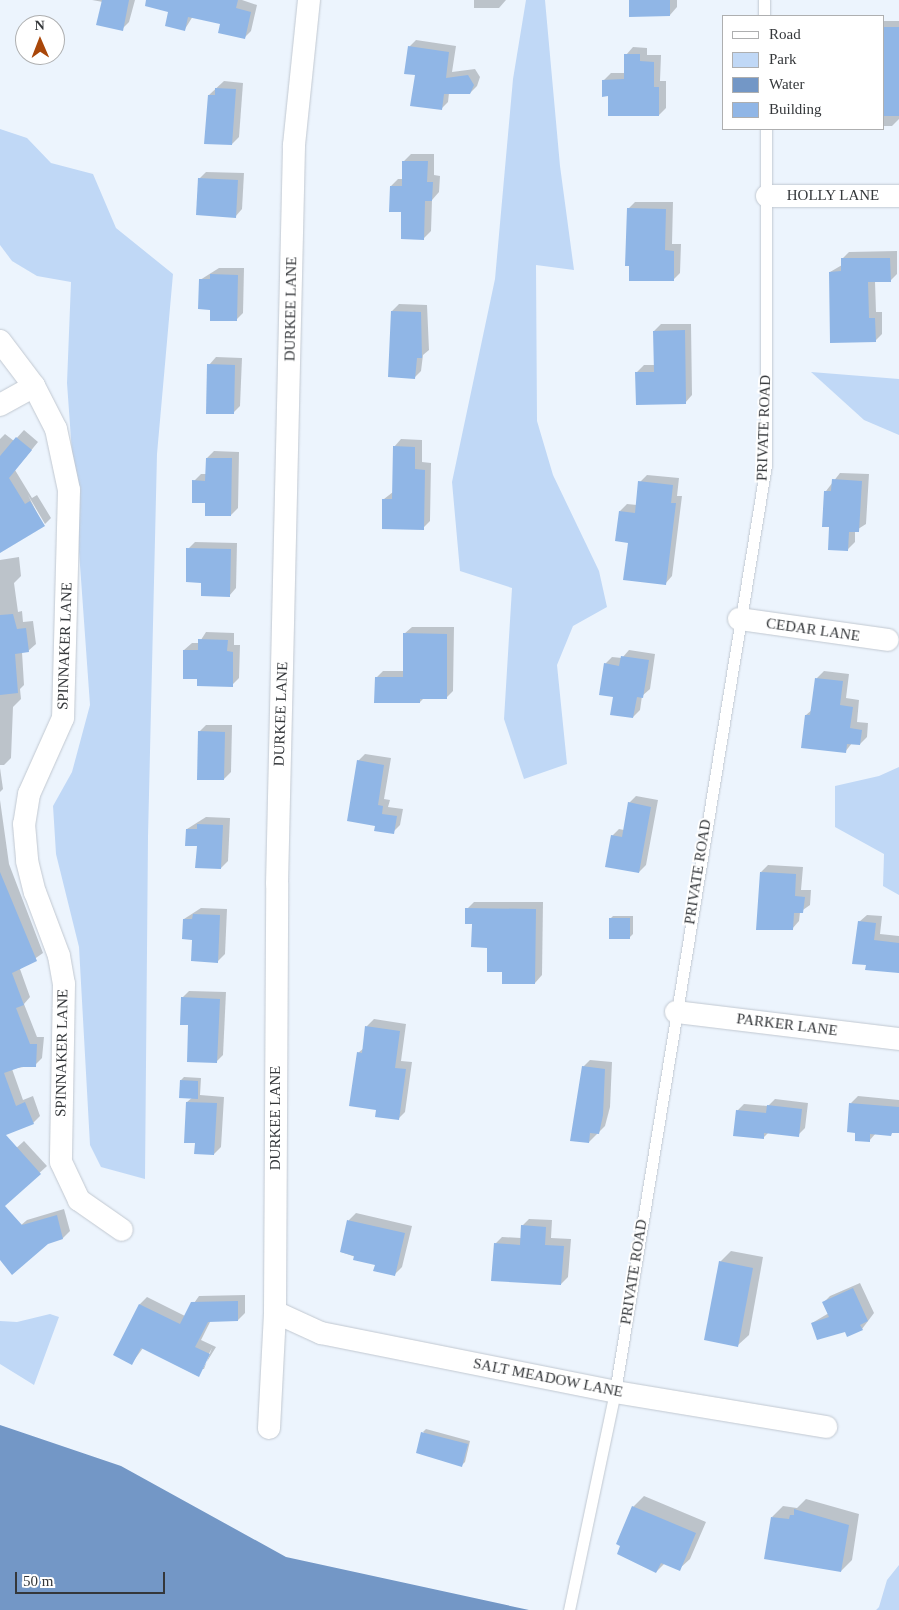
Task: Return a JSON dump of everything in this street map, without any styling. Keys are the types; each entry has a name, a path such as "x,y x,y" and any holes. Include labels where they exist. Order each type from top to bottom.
{"street":[{"name":"DURKEE LANE","path":"270,1428 275,1312 277,884 294,145 308,0"},
{"name":"HOLLY LANE","path":"767,196 899,196"},
{"name":"SPINNAKER LANE","path":"0,341 34,386 56,429 64,461 69,516 63,718 30,794 24,824 27,861 35,892 59,956 64,984 61,1162 79,1200 122,1230"},
{"path":"0,405 34,386"},
{"name":"CEDAR LANE","path":"739,619 888,640"},
{"name":"PARKER LANE","path":"676,1012 899,1039"},
{"name":"SALT MEADOW LANE","path":"275,1312 321,1333 615,1392 826,1427"}],"lane":[{"path":"764,0 764,15"},
{"name":"PRIVATE ROAD","path":"569,1610 615,1392 739,619 766,465 766,130"}],"green space":[{"path":"526,0 545,0 560,166 574,270 536,265 537,421 553,475 599,571 607,607 573,626 557,665 567,764 524,779 504,719 512,588 460,571 452,482 495,279 513,79"},
{"path":"0,129 27,138 51,163 93,174 116,228 173,274 157,454 148,837 145,1179 101,1167 90,1145 79,947 56,854 53,806 72,772 90,705 67,383 71,282 37,276 12,261 0,245"},
{"path":"811,372 899,379 899,435 864,420"},
{"path":"899,767 899,895 883,886 884,854 835,827 835,786 879,776"},
{"path":"50,1314 59,1317 34,1385 0,1364 0,1321 17,1322"},
{"path":"899,1565 899,1610 876,1610 879,1607 887,1580"}],"water":[{"path":"0,1425 121,1466 286,1557 529,1610 0,1610"}],"building":[{"path":"102,0 129,0 123,31 96,25"},
{"path":"146,0 238,0 236,8 251,12 245,39 218,33 220,24 188,17 185,31 165,26 168,12 145,6"},
{"path":"629,0 670,0 670,16 629,17"},
{"path":"884,27 899,27 899,116 884,116"},
{"path":"408,46 449,52 446,78 468,75 474,85 470,94 444,94 442,110 410,106 415,75 404,74"},
{"path":"624,54 640,54 640,61 654,62 654,87 659,87 659,116 608,116 608,96 602,97 602,80 624,79"},
{"path":"215,88 236,89 232,145 204,144 208,95 215,95"},
{"path":"402,161 428,161 427,182 433,182 432,201 425,201 424,240 401,239 401,212 389,212 390,186 402,186"},
{"path":"198,178 238,180 236,218 196,215"},
{"path":"627,208 666,209 665,250 674,251 674,281 629,281 629,266 625,266"},
{"path":"841,258 890,258 891,282 868,282 869,318 875,318 876,342 830,343 829,272 841,271"},
{"path":"210,274 238,275 237,321 210,321 210,310 198,309 199,279 210,279"},
{"path":"391,311 421,312 422,358 417,358 415,379 388,377"},
{"path":"685,330 686,404 636,405 635,372 654,372 653,331"},
{"path":"207,364 235,365 234,414 206,414"},
{"path":"16,437 32,450 9,478 25,504 30,501 45,526 0,553 0,456"},
{"path":"393,446 415,447 415,469 425,470 424,530 382,529 382,499 392,499"},
{"path":"206,458 232,458 231,516 205,516 205,503 192,503 192,480 205,481"},
{"path":"832,479 862,481 859,532 849,532 848,551 828,550 829,527 822,527 824,491 831,491"},
{"path":"638,481 673,485 671,503 676,503 666,585 623,580 628,543 615,541 619,511 635,513"},
{"path":"186,548 231,549 230,597 201,596 201,583 186,582"},
{"path":"13,614 17,629 26,628 29,652 15,654 18,693 0,695 0,615"},
{"path":"403,633 447,634 447,699 420,699 420,703 374,703 375,677 403,677"},
{"path":"198,639 228,640 227,651 233,652 233,687 197,686 197,679 183,679 183,650 198,650"},
{"path":"621,656 649,660 643,698 637,697 633,718 610,715 613,697 599,695 604,663 619,666"},
{"path":"815,678 843,681 840,705 853,707 850,728 862,730 860,745 847,744 846,753 801,748 805,715 810,715"},
{"path":"198,731 225,732 224,780 197,780"},
{"path":"357,760 384,765 378,805 383,806 382,814 397,816 394,834 374,831 375,826 347,821"},
{"path":"628,802 651,807 639,873 605,867 611,835 622,837"},
{"path":"197,824 223,825 221,869 195,868 197,846 185,846 186,829 197,829"},
{"path":"0,872 37,961 12,973 24,1005 16,1008 30,1044 37,1044 36,1067 21,1067 4,1073 16,1106 25,1102 34,1124 6,1135 41,1174 5,1206 22,1225 57,1215 63,1239 48,1244 12,1275 0,1260"},
{"path":"760,872 796,874 795,896 805,897 803,913 794,913 793,930 756,930"},
{"path":"465,908 536,909 535,984 502,984 502,972 487,972 487,948 471,947 472,924 465,924"},
{"path":"193,914 220,915 218,963 191,961 192,940 182,939 183,919 192,919"},
{"path":"609,918 630,918 630,939 609,939"},
{"path":"858,921 876,923 874,940 899,943 899,973 865,970 866,965 852,964"},
{"path":"181,997 220,999 217,1063 187,1062 188,1025 180,1025"},
{"path":"365,1026 400,1031 395,1068 406,1069 399,1120 375,1117 376,1110 349,1106 357,1052 362,1053"},
{"path":"582,1066 605,1069 603,1115 599,1134 590,1133 589,1143 570,1141"},
{"path":"180,1080 198,1081 198,1099 179,1098"},
{"path":"186,1102 217,1103 214,1155 194,1154 195,1143 184,1143"},
{"path":"849,1103 899,1107 899,1133 892,1133 891,1136 870,1134 870,1142 855,1141 855,1133 847,1132"},
{"path":"767,1105 802,1109 799,1137 764,1133 764,1139 733,1136 736,1110 766,1113"},
{"path":"347,1220 405,1233 395,1276 373,1271 375,1265 353,1260 354,1256 340,1252"},
{"path":"521,1225 546,1227 545,1245 564,1246 561,1285 491,1281 494,1243 520,1245"},
{"path":"719,1261 753,1268 738,1347 704,1340"},
{"path":"853,1288 868,1321 860,1325 863,1330 847,1337 845,1332 817,1340 811,1323 829,1317 822,1302"},
{"path":"238,1301 238,1321 208,1322 195,1347 210,1354 199,1377 141,1348 132,1365 113,1355 139,1304 180,1324 191,1302"},
{"path":"421,1432 468,1444 462,1467 416,1453"},
{"path":"632,1506 696,1533 680,1571 661,1563 656,1573 617,1554 620,1546 616,1544"},
{"path":"794,1509 849,1525 841,1572 764,1559 771,1517 789,1519 790,1515 794,1515"}]}
